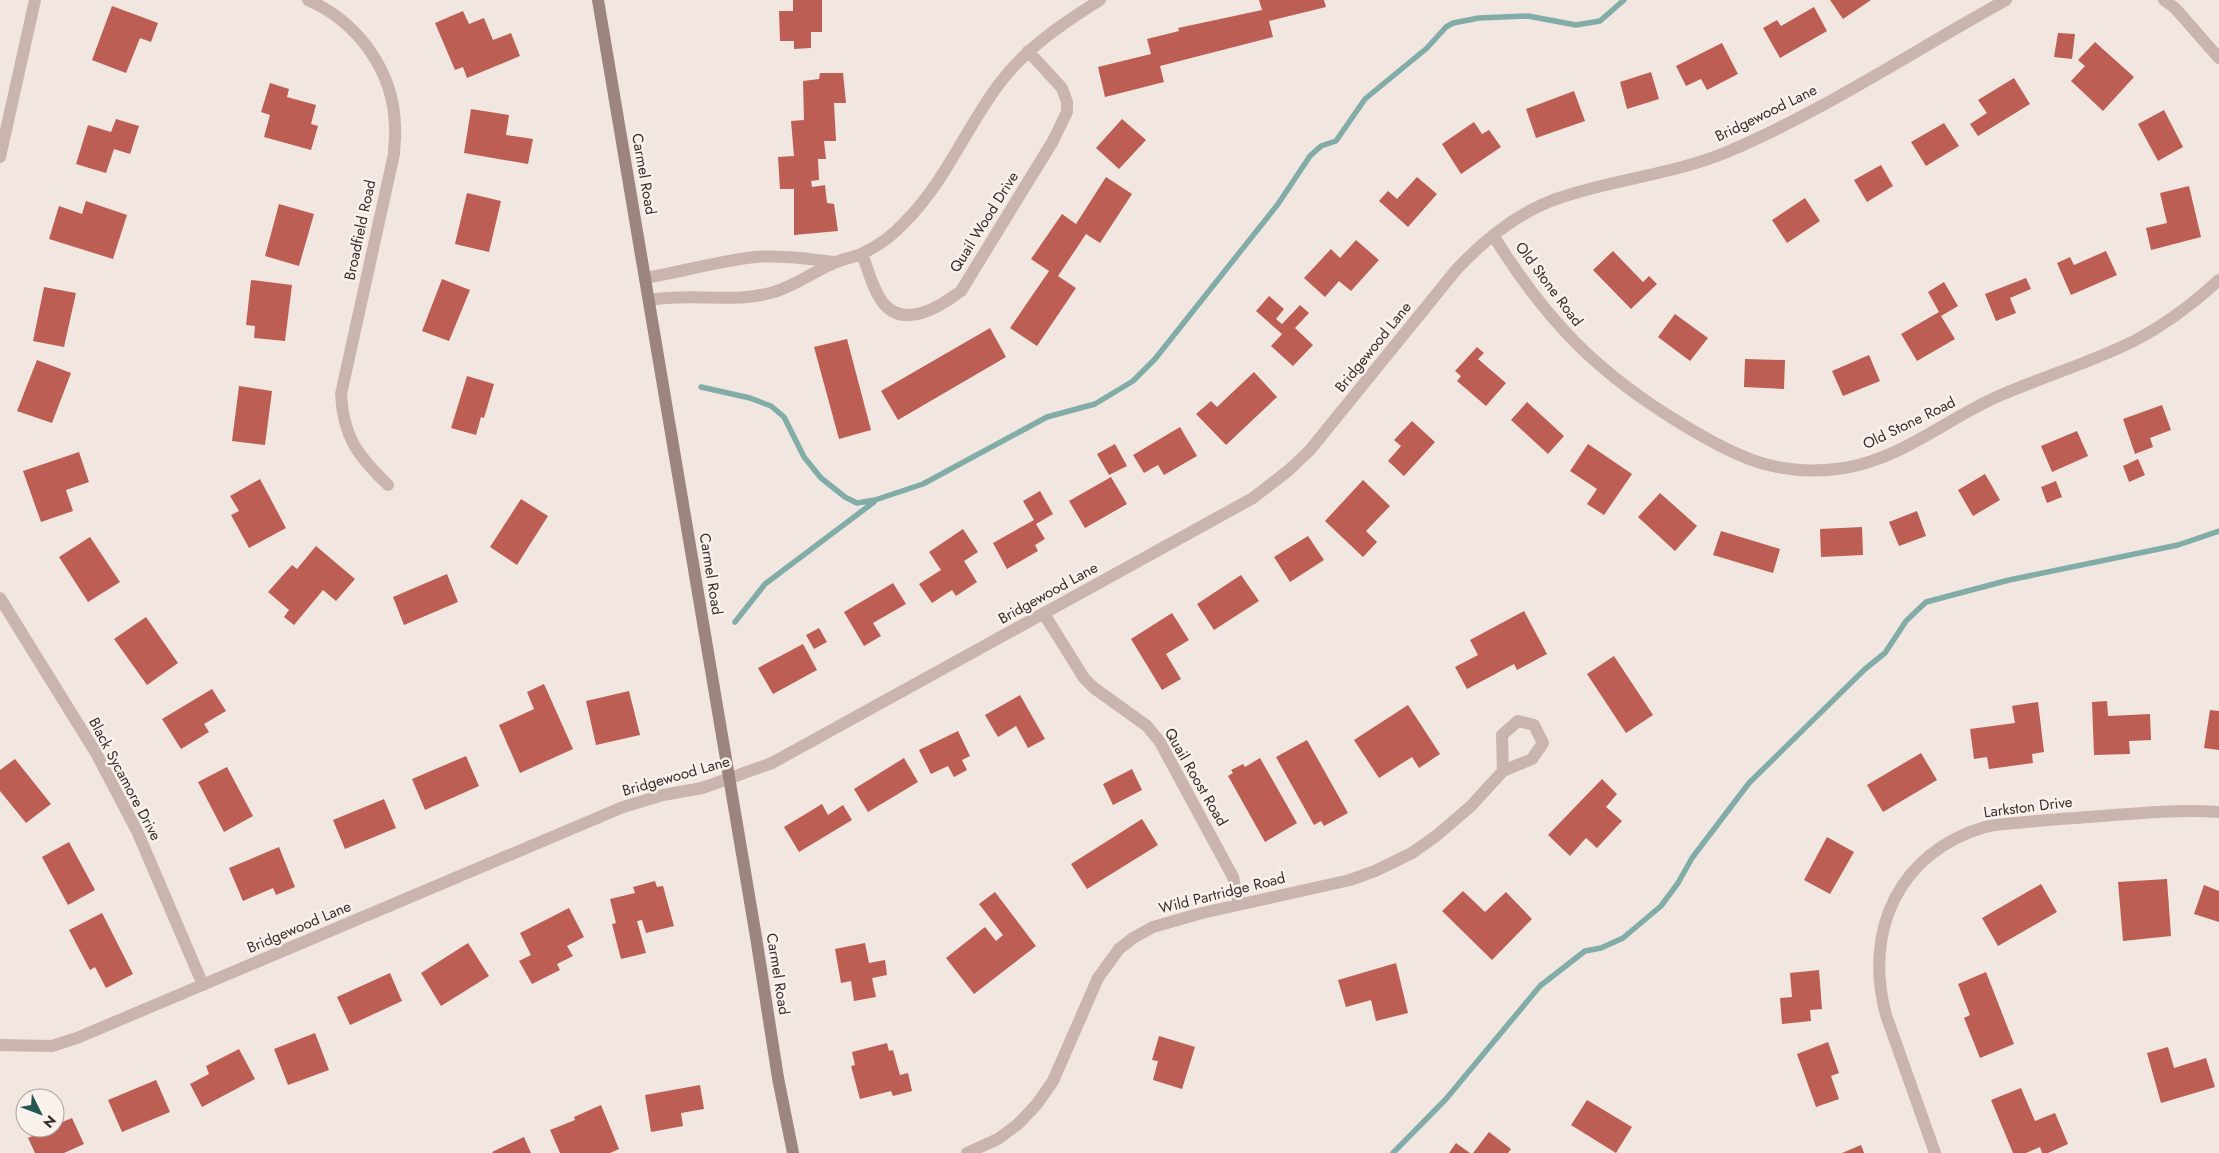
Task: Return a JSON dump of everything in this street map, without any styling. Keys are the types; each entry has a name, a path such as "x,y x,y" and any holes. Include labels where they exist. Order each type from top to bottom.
{"main road":[{"name":"Carmel Road","path":"598,0 650,300 778,1078 793,1153"}],"street":[{"path":"0,157 35,0"},
{"name":"Broadfield Road","path":"308,0 324,7 360,37 371,52 384,77 392,99 396,126 394,154 341,394 346,427 352,442 365,463 388,485"},
{"path":"650,300 669,297 728,299 753,297 798,282 835,262 862,254 890,235 906,221 932,189 999,85 1028,51 1065,22 1100,0"},
{"name":"Bridgewood Lane","path":"0,1045 52,1046 77,1038 623,807 663,795 702,788 772,763 1253,498 1289,470 1310,450 1456,270 1493,235 1526,213 1554,199 1576,192 1687,166 1763,136 2006,0"},
{"path":"2164,0 2175,8 2219,58"},
{"name":"Quail Wood Drive","path":"862,254 884,304 894,311 918,316 946,302 961,291 1052,141 1067,112 1067,102 1062,88 1028,51"},
{"name":"Old Stone Road","path":"1493,235 1510,263 1564,332 1589,358 1630,391 1724,450 1755,462 1800,470 1846,468 1878,460 1997,397 2134,340 2167,322 2203,295 2219,280"},
{"path":"645,278 718,262 756,257 803,258 835,262"},
{"name":"Black Sycamore Drive","path":"0,598 101,762 137,831 203,985"},
{"name":"Quail Roost Road","path":"1044,614 1089,683 1115,705 1147,726 1160,742 1233,877 1239,905"},
{"name":"Wild Partridge Road","path":"968,1153 998,1139 1018,1124 1037,1104 1053,1081 1098,978 1119,950 1133,938 1153,927 1350,880 1375,871 1412,853 1436,836 1471,806 1503,771"},
{"name":"Larkston Drive","path":"1936,1153 1886,1015 1881,996 1878,968 1883,930 1892,903 1907,879 1935,852 1959,836 1987,826 2049,819 2191,810 2219,812"}],"building":[{"path":"793,0 822,0 822,32 811,32 811,48 794,49 794,41 780,41 779,11 793,11"},
{"path":"1259,0 1324,0 1326,7 1269,21 1273,37 1160,66 1164,82 1105,97 1098,67 1151,54 1147,39 1179,31 1178,28 1262,10"},
{"path":"1830,0 1871,0 1843,19"},
{"path":"112,6 158,23 151,42 140,38 126,73 92,60"},
{"path":"1814,7 1827,31 1780,58 1763,28 1777,20 1781,26"},
{"path":"463,11 469,24 484,18 493,40 511,33 520,56 467,78 463,67 455,70 435,23"},
{"path":"2058,33 2075,34 2072,59 2054,57"},
{"path":"2095,42 2134,77 2103,111 2071,81 2085,66 2078,60"},
{"path":"1722,43 1738,74 1707,90 1701,79 1686,86 1676,66"},
{"path":"1651,72 1659,99 1627,109 1620,82"},
{"path":"820,73 843,73 846,103 834,103 836,141 824,141 826,159 818,159 819,180 811,181 812,187 825,185 827,203 834,204 838,231 794,235 794,189 780,189 778,157 794,156 791,121 804,120 803,81 819,79"},
{"path":"2014,78 2030,104 1978,136 1970,124 1987,113 1978,100"},
{"path":"270,83 289,89 287,97 316,105 311,124 318,126 311,150 264,137 270,115 261,112"},
{"path":"1574,91 1585,121 1536,138 1526,109"},
{"path":"471,109 509,115 506,135 533,139 528,164 464,153"},
{"path":"2164,110 2183,147 2158,161 2138,124"},
{"path":"116,119 139,126 130,154 114,149 106,173 76,164 88,125 111,132"},
{"path":"1122,119 1146,140 1119,169 1096,148"},
{"path":"1474,122 1482,134 1489,130 1501,147 1461,174 1442,144"},
{"path":"1944,123 1959,146 1926,166 1911,142"},
{"path":"1881,165 1893,186 1867,202 1854,180"},
{"path":"1106,177 1132,194 1100,243 1086,234 1058,276 1076,288 1037,346 1010,328 1049,271 1031,259 1062,214 1076,224"},
{"path":"1417,177 1437,194 1408,227 1379,201 1388,191 1397,199"},
{"path":"2189,186 2201,237 2151,250 2146,228 2167,223 2160,193"},
{"path":"467,193 501,201 489,252 455,244"},
{"path":"1805,198 1820,221 1787,243 1772,220"},
{"path":"86,201 127,215 113,259 49,239 59,206 82,214"},
{"path":"279,204 314,214 299,266 265,256"},
{"path":"1356,240 1379,260 1351,291 1339,281 1325,297 1304,278 1331,249 1340,258"},
{"path":"1613,251 1643,282 1649,276 1657,284 1631,309 1593,270"},
{"path":"2106,251 2117,275 2071,295 2057,263 2070,257 2074,265"},
{"path":"2026,278 2031,289 2010,298 2016,313 1996,321 1985,294"},
{"path":"442,279 470,290 449,341 422,331"},
{"path":"251,280 292,285 285,341 254,338 255,326 246,325"},
{"path":"1944,282 1958,306 1941,316 1955,339 1917,361 1901,334 1939,312 1928,292"},
{"path":"44,287 76,293 64,347 33,341"},
{"path":"1269,296 1284,309 1276,319 1282,324 1300,305 1309,313 1295,328 1313,345 1293,366 1271,346 1282,334 1256,311"},
{"path":"1675,314 1708,338 1690,361 1658,337"},
{"path":"990,328 1006,357 898,420 881,391"},
{"path":"847,339 871,430 839,439 814,347"},
{"path":"1477,347 1484,353 1478,359 1506,383 1486,406 1457,381 1461,376 1455,371"},
{"path":"1869,355 1880,381 1843,396 1832,371"},
{"path":"1745,359 1785,360 1784,389 1744,387"},
{"path":"37,360 71,373 52,423 17,411"},
{"path":"1254,372 1277,397 1226,445 1196,414 1211,401 1217,407"},
{"path":"467,376 494,384 484,418 481,417 476,435 451,428"},
{"path":"239,386 272,391 265,445 232,441"},
{"path":"1527,402 1564,436 1548,454 1511,420"},
{"path":"2162,405 2171,430 2150,438 2153,447 2135,454 2123,419"},
{"path":"1412,421 1435,442 1404,476 1388,461 1401,446 1394,440"},
{"path":"1180,427 1197,456 1164,475 1158,465 1144,473 1133,455"},
{"path":"2077,431 2088,456 2052,472 2041,446"},
{"path":"1115,444 1127,466 1109,475 1097,454"},
{"path":"1588,444 1632,474 1604,515 1587,504 1597,489 1570,471"},
{"path":"79,452 89,482 66,490 73,511 41,522 23,471"},
{"path":"2138,459 2145,475 2129,482 2123,466"},
{"path":"1985,474 2000,500 1973,516 1958,490"},
{"path":"1111,477 1127,504 1085,528 1069,501"},
{"path":"260,479 286,528 249,548 231,515 239,511 230,496"},
{"path":"1363,480 1390,506 1366,531 1377,542 1363,557 1325,521"},
{"path":"2056,481 2062,497 2047,503 2041,487"},
{"path":"1040,491 1053,514 1036,524 1045,539 1035,545 1038,551 1007,569 993,543 1034,520 1023,501"},
{"path":"1660,493 1697,526 1675,551 1638,517"},
{"path":"521,499 548,516 517,565 490,547"},
{"path":"1917,511 1926,536 1899,546 1889,522"},
{"path":"1862,527 1863,555 1821,557 1820,529"},
{"path":"963,529 978,552 964,561 977,582 956,596 952,590 932,603 919,584 941,570 929,552"},
{"path":"1721,531 1780,549 1773,573 1713,555"},
{"path":"1308,536 1324,560 1290,582 1274,557"},
{"path":"90,537 120,582 88,602 59,557"},
{"path":"316,546 355,579 336,601 323,590 294,625 284,617 289,610 268,592 292,565 297,569"},
{"path":"447,574 458,602 404,625 393,597"},
{"path":"1241,575 1259,601 1214,630 1197,604"},
{"path":"893,583 906,604 873,623 881,636 864,646 844,612"},
{"path":"1524,611 1547,654 1517,670 1514,664 1467,689 1455,667 1478,655 1470,640"},
{"path":"1172,613 1189,640 1166,654 1181,679 1162,690 1131,639"},
{"path":"146,617 178,663 147,685 114,639"},
{"path":"819,628 827,642 814,649 806,635"},
{"path":"803,644 817,670 773,694 758,668"},
{"path":"1614,656 1653,715 1626,733 1587,674"},
{"path":"544,684 573,749 520,773 499,725 534,709 527,692"},
{"path":"212,689 226,711 204,724 209,732 181,749 162,719"},
{"path":"629,691 640,735 596,745 586,701"},
{"path":"1020,695 1045,739 1028,748 1016,726 998,737 985,715"},
{"path":"2107,701 2108,716 2150,714 2151,740 2129,741 2130,754 2094,755 2092,702"},
{"path":"2038,702 2044,752 2032,754 2033,763 1989,769 1987,757 1974,759 1970,729 2015,723 2012,706"},
{"path":"1408,705 1440,754 1419,768 1412,757 1379,778 1354,740"},
{"path":"2210,710 2219,711 2219,750 2204,748"},
{"path":"958,731 970,756 962,760 967,770 954,777 948,766 931,774 919,750"},
{"path":"1307,740 1348,813 1324,826 1321,821 1314,825 1276,757"},
{"path":"1921,753 1937,780 1883,812 1867,785"},
{"path":"466,756 479,786 425,810 412,779"},
{"path":"904,758 918,782 868,812 854,789"},
{"path":"1260,758 1297,823 1265,842 1228,776 1233,773 1231,770 1243,764 1245,767"},
{"path":"15,759 51,804 26,823 0,791 0,770"},
{"path":"227,767 253,816 224,832 198,782"},
{"path":"1132,769 1142,790 1113,805 1103,784"},
{"path":"1602,779 1617,794 1606,807 1622,821 1597,848 1586,838 1570,856 1548,835"},
{"path":"384,799 396,828 345,849 333,820"},
{"path":"822,804 828,815 843,805 852,820 799,852 784,827"},
{"path":"1142,819 1158,845 1087,889 1071,864"},
{"path":"1827,837 1854,852 1830,894 1804,880"},
{"path":"69,842 95,890 68,905 42,857"},
{"path":"279,847 295,887 276,895 273,888 243,901 229,868"},
{"path":"2167,879 2171,936 2123,941 2118,882"},
{"path":"655,881 657,887 663,886 674,926 646,933 642,920 637,921 646,953 621,959 612,924 616,923 610,899 635,893 633,887"},
{"path":"2041,884 2057,912 1998,946 1982,918"},
{"path":"2204,885 2219,891 2219,922 2194,914"},
{"path":"1463,891 1485,912 1506,892 1532,919 1492,960 1442,911"},
{"path":"995,892 1036,946 974,994 946,958 985,927 996,941 1003,935 979,904"},
{"path":"569,908 584,937 567,946 573,956 557,964 560,970 532,984 519,961 531,955 520,933"},
{"path":"102,913 133,974 106,988 95,967 90,970 69,930"},
{"path":"468,943 489,976 441,1006 421,973"},
{"path":"865,943 869,963 885,960 887,975 872,978 876,997 854,1001 851,981 841,983 835,949"},
{"path":"1396,963 1408,1013 1376,1021 1371,1000 1346,1007 1338,980"},
{"path":"1819,970 1822,1009 1810,1010 1811,1021 1782,1024 1780,998 1792,997 1790,973"},
{"path":"1986,972 2014,1044 1980,1058 1964,1018 1970,1015 1958,984"},
{"path":"390,973 402,1001 350,1025 337,997"},
{"path":"315,1033 329,1070 288,1085 274,1049"},
{"path":"1159,1036 1195,1047 1182,1089 1153,1080 1158,1061 1152,1060"},
{"path":"1828,1042 1839,1073 1831,1076 1839,1099 1816,1107 1797,1054"},
{"path":"887,1043 889,1051 893,1050 900,1075 908,1073 912,1091 893,1096 891,1091 860,1099 851,1066 855,1065 852,1052"},
{"path":"2168,1047 2174,1068 2206,1058 2215,1087 2161,1103 2147,1053"},
{"path":"239,1049 255,1079 202,1107 190,1084 209,1074 206,1066"},
{"path":"156,1080 170,1112 122,1132 108,1100"},
{"path":"700,1085 704,1109 681,1113 683,1126 651,1132 645,1095"},
{"path":"2021,1088 2035,1121 2055,1113 2068,1144 2048,1153 2042,1153 2040,1147 2026,1153 2013,1153 1991,1100"},
{"path":"1587,1100 1632,1127 1616,1153 1571,1125"},
{"path":"601,1105 619,1149 610,1153 560,1153 550,1130 575,1120 574,1117"},
{"path":"72,1118 84,1144 64,1153 35,1153 28,1138 65,1138 65,1121"},
{"path":"1489,1132 1511,1149 1508,1153 1473,1153"},
{"path":"524,1137 531,1153 492,1152"},
{"path":"1456,1143 1470,1153 1449,1153"},
{"path":"1861,1145 1864,1153 1842,1153"}],"waterway":[{"path":"701,387 750,398 771,406 784,417 804,457 821,478 845,497 857,503 875,500 923,484 1047,417 1095,404 1133,381 1155,359 1278,204 1310,156 1321,146 1336,141 1365,99 1427,48 1446,27 1453,23 1479,18 1528,16 1576,25 1600,21 1624,0"},
{"path":"735,622 765,584 874,502"},
{"path":"1393,1153 1446,1099 1540,986 1585,951 1601,948 1623,938 1661,906 1678,883 1692,858 1749,783 1865,669 1885,653 1906,621 1926,602 2009,580 2178,545 2219,531"}]}
